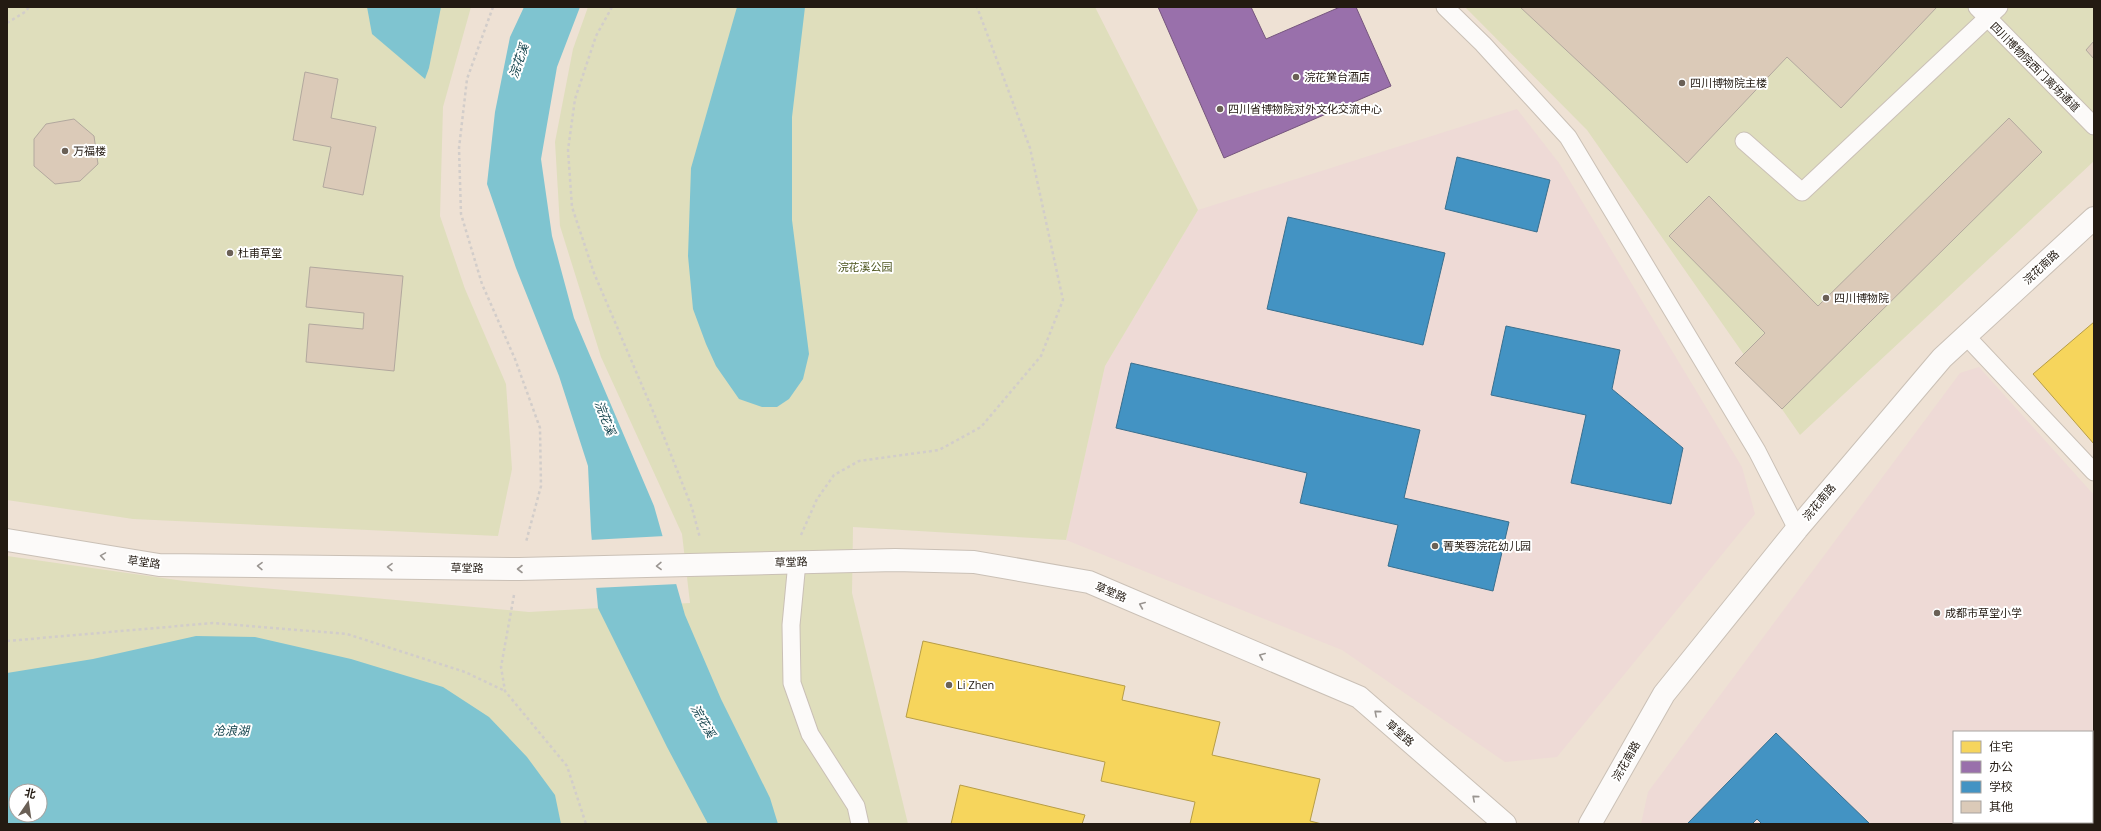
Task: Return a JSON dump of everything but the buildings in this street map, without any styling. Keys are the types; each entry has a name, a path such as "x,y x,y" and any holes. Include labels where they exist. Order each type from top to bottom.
{"street":[{"name":"浣花南路","path":"1590,824 1664,694 1797,529 1942,358 2094,218"},
{"name":"草堂路","path":"7,540 159,565 519,569 895,560 974,562 1089,582 1359,697 1505,824"}],"lane":[{"path":"1445,7 1483,44 1568,137 1757,451 1797,529"},
{"path":"1744,141 1802,192 1988,11"},
{"name":"四川博物院西门离场通道","path":"1988,11 2094,126"},
{"path":"1966,336 2094,472"},
{"path":"797,562 791,625 792,683 810,734 856,806 860,824"}],"path":[{"path":"7,23 25,12 29,7"},
{"path":"493,7 467,79 459,148 461,214 482,284 515,359 540,428 541,486 519,569 500,667 505,690"},
{"path":"612,7 596,36 576,99 568,150 572,207 594,273 664,437 692,508 703,565"},
{"path":"797,562 800,537 818,499 834,475 859,461 939,450 981,427 1041,356 1063,300 1030,148 976,7"},
{"path":"7,641 213,623 347,634 465,672 505,690 567,766 586,824"}],"shaded area":[{"path":"1517,109 1559,163 1742,467 1755,514 1557,757 1505,762 1342,650 1066,540 1105,366 1198,210"},
{"name":"成都市草堂小学","path":"1979,367 2094,495 2094,824 1641,824 1648,792 1960,373"}],"green space":[{"name":"杜甫草堂","path":"7,7 471,7 443,107 440,216 465,289 506,384 512,469 498,536 133,519 7,500"},
{"name":"浣花溪公园","path":"588,7 1095,7 1198,210 1105,366 1066,540 853,527 852,593 908,824 7,824 7,556 184,581 529,612 690,603 682,534 601,357 560,226 555,142 573,49"},
{"name":"四川博物院","path":"1465,7 2094,7 2094,161 1800,435 1587,130"}],"water":[{"path":"367,7 441,7 429,68 425,79 372,34"},
{"name":"浣花溪","path":"524,7 580,7 557,67 541,159 552,236 574,318 654,506 685,615 721,699 770,798 778,824 708,824 667,747 598,608 591,531 588,466 559,376 516,268 487,184 495,112 510,37"},
{"path":"737,7 805,7 792,117 792,220 809,354 803,379 789,399 777,407 762,407 739,399 716,366 693,309 688,256 691,168"},
{"name":"沧浪湖","path":"196,636 255,637 351,659 443,687 489,717 527,757 555,795 561,824 7,824 7,673 93,659"}],"pier":[{"path":"665,536 678,584 594,588 590,540"}],"place":[{"name":"浣花黉台酒店","path":"1296,77"},
{"name":"四川博物院主楼","path":"1682,83"},
{"name":"四川省博物院对外文化交流中心","path":"1220,109"},
{"name":"万福楼","path":"65,151"},
{"name":"杜甫草堂","path":"230,253"},
{"name":"四川博物院","path":"1826,298"},
{"name":"菁芙蓉浣花幼儿园","path":"1435,546"},
{"name":"成都市草堂小学","path":"1937,613"},
{"name":"Li Zhen","path":"949,685"}]}
